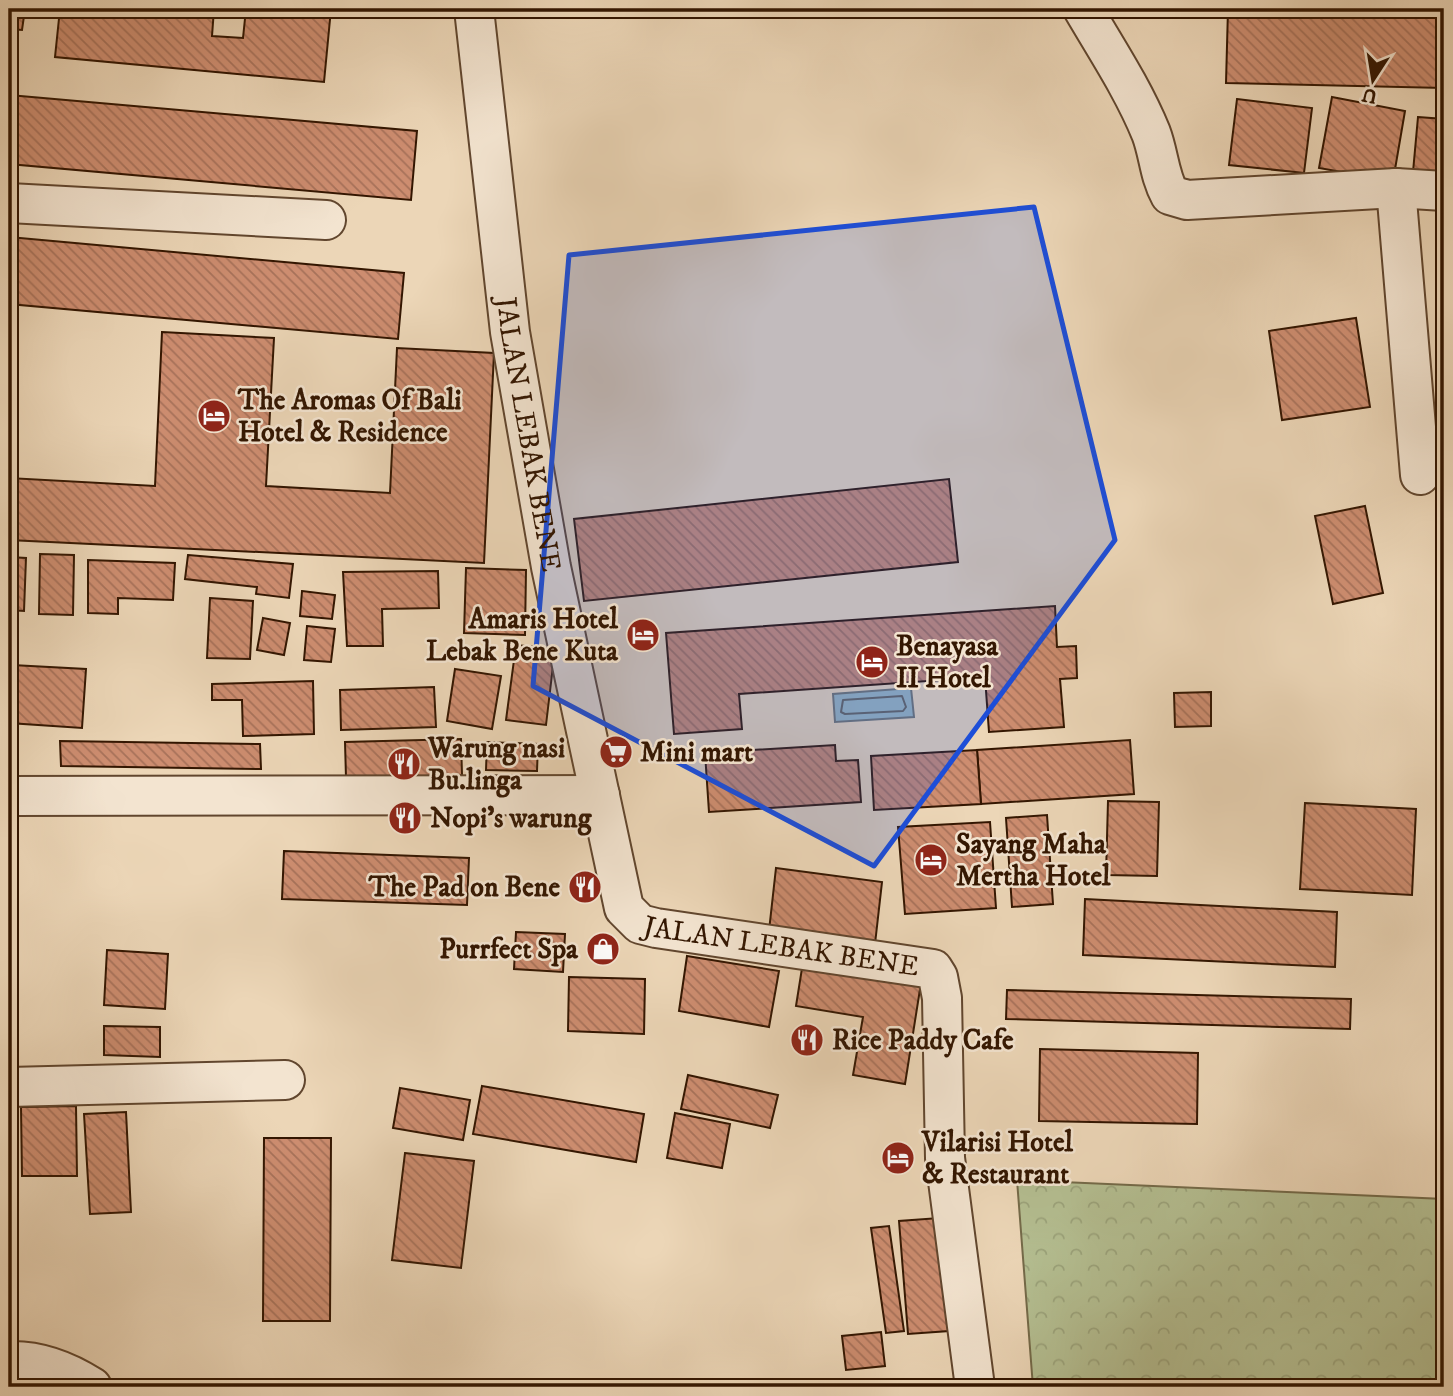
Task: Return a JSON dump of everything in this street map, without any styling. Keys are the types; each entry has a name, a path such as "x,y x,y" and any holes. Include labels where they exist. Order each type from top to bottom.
{"street":[{"name":"JALAN LEBAK BENE","path":"474,9 510,332 551,566 624,908 640,923 933,969 938,977 942,998 945,1158 975,1387"},
{"path":"1083,9 1138,103 1153,137 1160,177 1170,195 1186,201 1396,188 1444,191"},
{"path":"1396,188 1420,475"},
{"path":"9,203 326,220"},
{"path":"9,796 600,795"},
{"path":"9,1087 285,1080"},
{"path":"9,1361 71,1373 92,1387"}],"highlighted area":[{"path":"1034,207 1115,540 874,866 533,686 569,255"}],"green space":[{"path":"1017,1180 1444,1199 1444,1387 1033,1387"}],"water":[{"path":"911,688 914,717 835,722 833,694"}],"building":[{"path":"9,9 25,9 22,30 9,29"},
{"path":"60,9 214,9 212,36 243,38 246,9 331,9 324,82 55,57"},
{"path":"1228,9 1444,9 1444,88 1226,83"},
{"path":"9,95 417,131 411,200 9,164"},
{"path":"1332,97 1405,111 1393,181 1319,168"},
{"path":"1237,99 1312,108 1304,173 1229,165"},
{"path":"1418,117 1444,119 1444,186 1412,183"},
{"path":"9,237 404,273 398,339 9,304"},
{"path":"1356,318 1370,407 1282,420 1269,331"},
{"name":"The Aromas Of Bali Hotel & Residence","path":"162,332 274,338 266,486 390,493 397,348 494,353 484,563 9,540 9,478 155,486"},
{"path":"949,479 958,562 584,601 574,519"},
{"path":"1365,506 1383,593 1333,604 1315,516"},
{"path":"40,554 74,555 73,615 39,614"},
{"path":"188,555 293,564 289,598 256,594 257,587 185,579"},
{"path":"9,557 26,558 24,611 9,610"},
{"path":"88,560 175,563 173,600 118,598 118,614 88,613"},
{"path":"466,568 526,570 525,635 464,633"},
{"path":"438,571 439,608 382,609 383,646 347,646 343,572"},
{"path":"302,591 335,595 332,619 300,616"},
{"path":"210,598 253,601 250,659 207,658"},
{"name":"Benayasa II Hotel","path":"1055,606 1057,647 1076,646 1077,678 1060,679 1064,727 989,732 985,677 739,694 742,729 674,734 666,633"},
{"path":"263,618 290,623 284,655 257,650"},
{"path":"307,626 335,629 331,662 304,660"},
{"path":"516,645 555,649 546,725 506,720"},
{"path":"12,665 86,669 82,728 9,723"},
{"path":"455,669 501,676 492,729 447,721"},
{"path":"313,681 314,734 243,736 242,700 212,700 212,684"},
{"path":"434,687 436,727 341,730 340,690"},
{"path":"1211,692 1211,726 1175,727 1174,693"},
{"path":"461,739 462,775 346,778 345,742"},
{"path":"1130,740 1134,794 981,804 977,750"},
{"path":"60,741 260,744 261,769 61,766"},
{"path":"487,742 538,744 537,771 486,770"},
{"path":"835,745 836,761 858,760 861,802 709,812 705,753"},
{"path":"977,750 981,804 874,810 871,756"},
{"path":"1108,801 1159,802 1157,876 1106,875"},
{"path":"1305,803 1416,809 1412,895 1300,889"},
{"path":"1047,815 1053,904 1012,907 1006,818"},
{"path":"990,822 996,908 905,914 898,827"},
{"path":"284,851 469,858 467,905 282,899"},
{"path":"776,868 882,882 875,944 769,931"},
{"path":"1085,899 1337,912 1335,967 1083,955"},
{"path":"516,932 565,934 563,972 514,969"},
{"path":"107,950 168,954 165,1009 104,1005"},
{"path":"687,956 779,971 769,1027 679,1011"},
{"path":"803,962 921,983 905,1084 853,1075 863,1017 796,1006"},
{"path":"569,977 645,979 644,1034 568,1031"},
{"path":"1007,990 1351,999 1350,1029 1006,1019"},
{"path":"104,1026 160,1027 160,1057 104,1055"},
{"path":"1040,1049 1198,1053 1197,1124 1039,1121"},
{"path":"688,1075 778,1095 770,1128 681,1109"},
{"path":"482,1086 644,1114 636,1162 473,1134"},
{"path":"400,1088 470,1100 463,1140 393,1128"},
{"path":"76,1106 77,1176 22,1176 21,1107"},
{"path":"126,1112 131,1212 90,1214 84,1114"},
{"path":"675,1113 730,1124 722,1168 667,1158"},
{"path":"264,1138 331,1138 330,1321 263,1321"},
{"path":"405,1153 474,1161 461,1268 392,1260"},
{"path":"939,1218 949,1331 908,1334 899,1221"},
{"path":"889,1226 904,1331 886,1333 871,1228"},
{"path":"881,1332 885,1366 846,1370 842,1336"}],"place":[{"name":"The Aromas Of Bali Hotel & Residence","path":"214,416"},
{"name":"Amaris Hotel Lebak Bene Kuta","path":"643,635"},
{"name":"Benayasa II Hotel","path":"872,662"},
{"name":"Mini mart","path":"616,752"},
{"name":"Warung nasi Bu.linga","path":"404,764"},
{"name":"Nopi's warung","path":"405,818"},
{"name":"Sayang Maha Mertha Hotel","path":"931,860"},
{"name":"The Pad on Bene","path":"585,887"},
{"name":"Purrfect Spa","path":"603,949"},
{"name":"Rice Paddy Cafe","path":"807,1040"},
{"name":"Vilarisi Hotel & Restaurant","path":"898,1158"}]}
